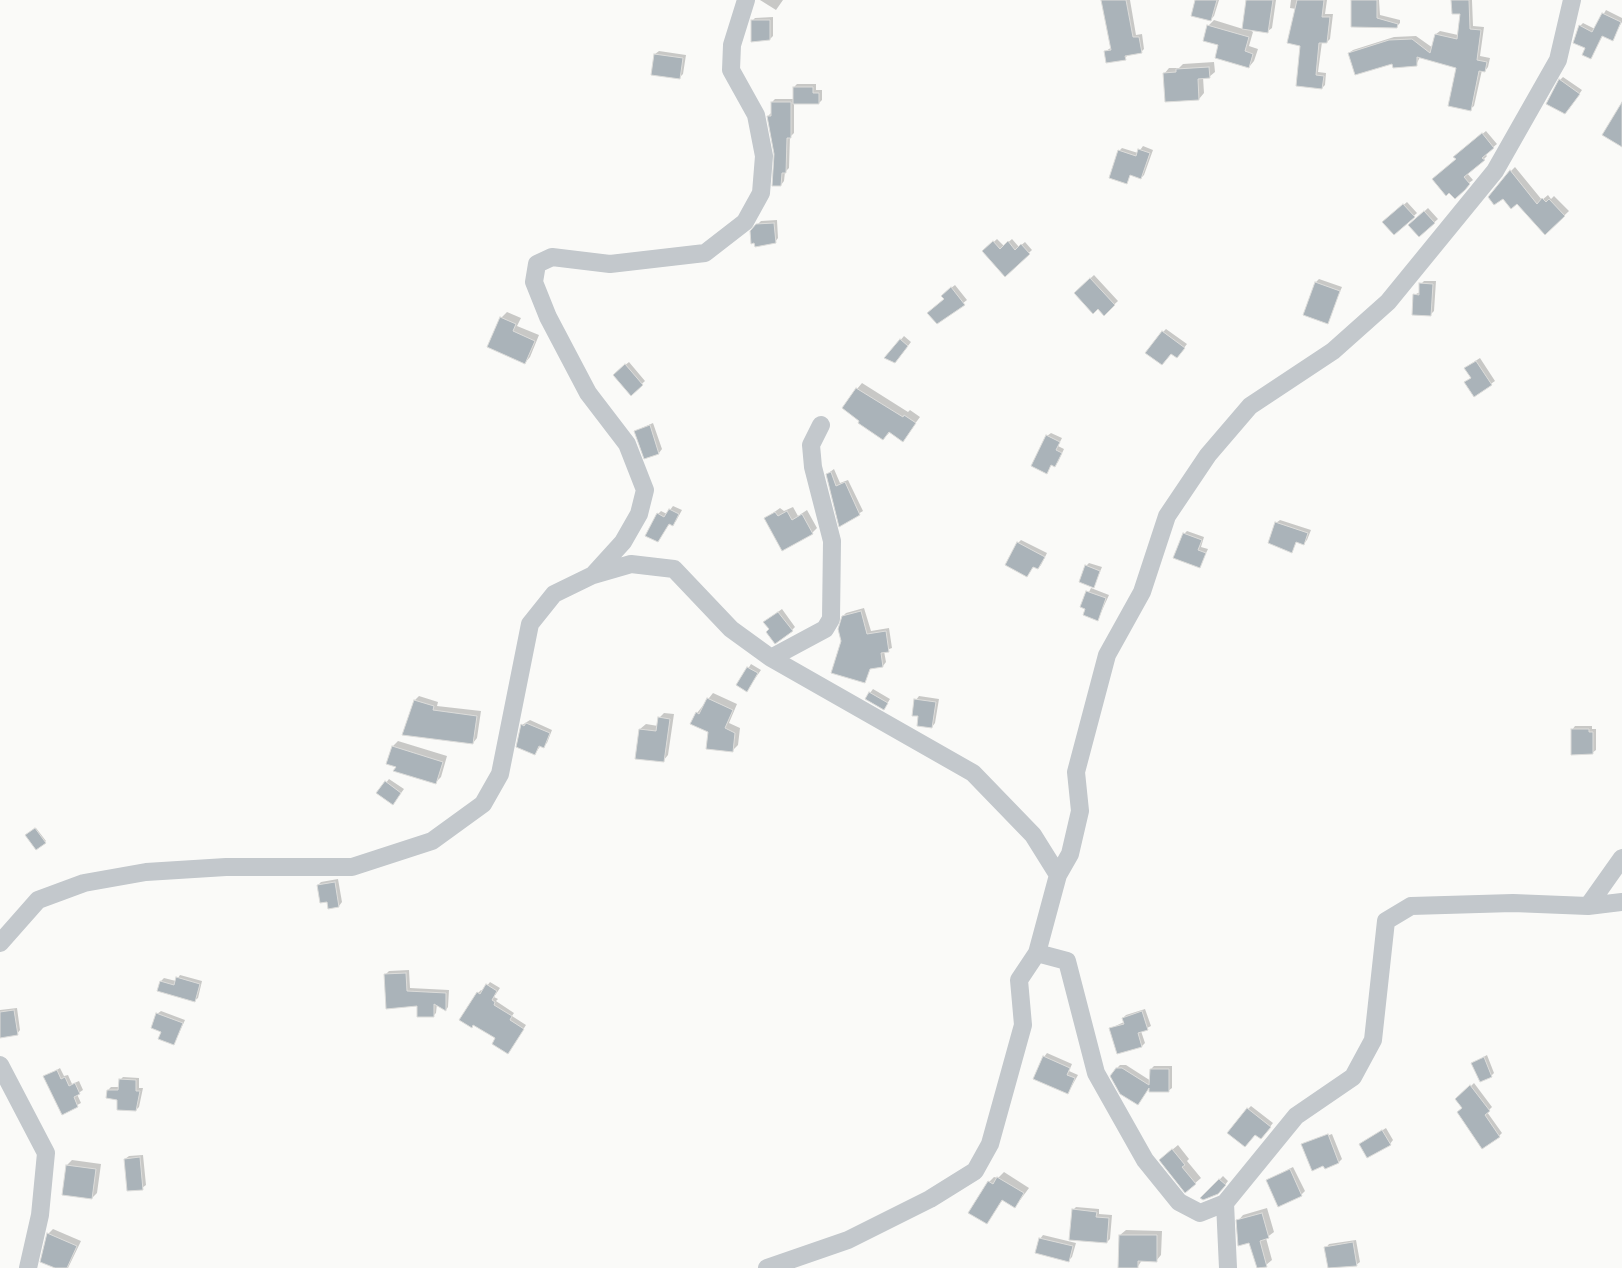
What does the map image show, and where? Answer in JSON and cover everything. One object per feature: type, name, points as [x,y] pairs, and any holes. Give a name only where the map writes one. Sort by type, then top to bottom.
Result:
[{"type":"street","points":[[593,575],[623,542],[638,514],[645,490],[628,444],[588,393],[548,317],[534,282],[537,264],[552,258],[610,264],[705,253],[745,222],[761,193],[764,156],[756,114],[731,70],[732,45],[746,0]]},
{"type":"street","points":[[767,1268],[848,1240],[930,1199],[975,1171],[990,1144],[1023,1025],[1019,980],[1037,953],[1058,875],[1070,854],[1080,811],[1076,772],[1107,655],[1142,592],[1167,516],[1208,455],[1250,406],[1333,351],[1388,302],[1495,171],[1558,60],[1572,0]]},
{"type":"street","points":[[771,658],[825,630],[831,619],[832,541],[813,467],[811,445],[821,425]]},
{"type":"street","points":[[0,943],[38,900],[84,883],[146,872],[200,869],[352,867],[432,841],[483,804],[500,774],[530,624],[554,594],[593,575],[631,564],[674,568],[731,629],[771,658],[973,773],[1033,835],[1058,875]]},
{"type":"street","points":[[1588,906],[1622,858]]},
{"type":"street","points":[[1037,953],[1067,961],[1096,1073],[1145,1160],[1179,1202],[1200,1214],[1225,1203],[1296,1116],[1353,1077],[1372,1040],[1386,921],[1411,906],[1513,903],[1588,906],[1622,902]]},
{"type":"street","points":[[0,1065],[46,1153],[40,1215],[28,1268]]},
{"type":"street","points":[[1225,1203],[1228,1268]]},
{"type":"building","points":[[1101,0],[1126,0],[1133,37],[1139,37],[1142,53],[1125,56],[1126,60],[1106,63],[1104,51],[1111,50]]},
{"type":"building","points":[[1195,0],[1217,0],[1211,21],[1191,16]]},
{"type":"building","points":[[1246,0],[1273,0],[1268,33],[1242,29]]},
{"type":"building","points":[[1297,0],[1324,0],[1322,17],[1330,17],[1327,43],[1319,43],[1316,75],[1324,76],[1322,89],[1296,86],[1300,46],[1287,43]]},
{"type":"building","points":[[1351,0],[1377,0],[1377,18],[1398,24],[1397,28],[1351,27]]},
{"type":"building","points":[[1451,0],[1469,0],[1470,29],[1481,30],[1477,60],[1487,62],[1485,72],[1479,71],[1471,111],[1448,106],[1456,68],[1417,57],[1417,66],[1393,68],[1392,64],[1355,75],[1348,53],[1389,40],[1412,39],[1430,53],[1435,34],[1457,39],[1460,14],[1452,14]]},
{"type":"building","points":[[1602,13],[1621,22],[1613,41],[1602,36],[1591,59],[1582,55],[1585,48],[1573,43],[1579,25],[1592,32]]},
{"type":"building","points":[[751,20],[770,20],[770,40],[751,42]]},
{"type":"building","points":[[1207,25],[1249,37],[1245,51],[1253,54],[1249,68],[1215,58],[1218,45],[1203,41]]},
{"type":"building","points":[[654,54],[683,58],[680,79],[651,75]]},
{"type":"building","points":[[1209,67],[1210,78],[1198,79],[1199,100],[1165,102],[1163,73],[1176,72],[1176,69]]},
{"type":"building","points":[[1559,79],[1580,94],[1565,114],[1546,104]]},
{"type":"building","points":[[793,87],[813,87],[813,93],[819,93],[819,104],[793,104]]},
{"type":"building","points":[[771,102],[791,102],[791,138],[787,138],[786,173],[782,173],[781,186],[772,186],[774,154],[767,116],[771,116]]},
{"type":"building","points":[[1622,102],[1622,147],[1602,135]]},
{"type":"building","points":[[1482,133],[1494,148],[1482,158],[1485,160],[1464,177],[1470,184],[1465,190],[1455,199],[1449,193],[1446,196],[1432,179],[1456,159],[1453,157]]},
{"type":"building","points":[[1138,149],[1150,153],[1141,179],[1130,175],[1127,184],[1109,178],[1118,150],[1136,156]]},
{"type":"building","points":[[1510,170],[1537,204],[1542,198],[1546,202],[1549,199],[1565,216],[1545,235],[1517,204],[1511,209],[1503,199],[1494,205],[1488,197]]},
{"type":"building","points":[[1403,204],[1415,217],[1394,235],[1382,222]]},
{"type":"building","points":[[1424,211],[1435,223],[1419,237],[1408,225]]},
{"type":"building","points":[[774,223],[776,243],[755,247],[754,243],[751,244],[750,231],[756,224]]},
{"type":"building","points":[[993,241],[1000,249],[1008,241],[1015,250],[1021,244],[1030,254],[1005,277],[982,251]]},
{"type":"building","points":[[1090,278],[1115,305],[1104,316],[1098,309],[1093,314],[1074,293]]},
{"type":"building","points":[[1315,282],[1340,291],[1328,324],[1303,315]]},
{"type":"building","points":[[1419,283],[1433,284],[1431,316],[1412,315],[1413,294],[1419,295]]},
{"type":"building","points":[[951,287],[965,305],[937,324],[927,313],[944,299],[941,296]]},
{"type":"building","points":[[500,317],[516,324],[513,331],[535,341],[525,364],[487,347]]},
{"type":"building","points":[[1162,331],[1185,348],[1177,358],[1171,354],[1162,365],[1145,353]]},
{"type":"building","points":[[900,339],[908,346],[895,363],[884,358]]},
{"type":"building","points":[[1476,361],[1492,385],[1474,397],[1464,382],[1471,378],[1464,368]]},
{"type":"building","points":[[625,364],[643,385],[631,396],[613,375]]},
{"type":"building","points":[[856,388],[916,423],[903,442],[889,432],[883,440],[858,423],[859,421],[842,408]]},
{"type":"building","points":[[650,425],[659,454],[644,459],[634,431]]},
{"type":"building","points":[[1046,435],[1060,442],[1056,450],[1062,453],[1055,467],[1051,465],[1047,474],[1031,466]]},
{"type":"building","points":[[831,472],[836,486],[845,482],[860,515],[839,527],[826,474]]},
{"type":"building","points":[[669,509],[679,514],[673,526],[669,524],[658,542],[645,536],[657,513],[664,517]]},
{"type":"building","points":[[787,511],[792,520],[802,514],[813,534],[782,551],[764,518],[775,512],[778,516]]},
{"type":"building","points":[[1275,522],[1308,533],[1304,545],[1296,542],[1292,553],[1268,543]]},
{"type":"building","points":[[1183,533],[1202,540],[1198,550],[1206,553],[1200,568],[1173,558]]},
{"type":"building","points":[[1017,542],[1045,557],[1038,569],[1033,567],[1027,577],[1005,565]]},
{"type":"building","points":[[1085,565],[1100,571],[1094,588],[1079,582]]},
{"type":"building","points":[[1086,591],[1106,598],[1098,621],[1083,615],[1085,609],[1080,607]]},
{"type":"building","points":[[861,611],[867,634],[886,631],[889,652],[881,653],[883,667],[870,669],[865,683],[831,673],[841,641],[838,629],[842,616]]},
{"type":"building","points":[[778,612],[793,631],[775,644],[766,632],[769,629],[763,622]]},
{"type":"building","points":[[747,667],[758,673],[747,692],[736,685]]},
{"type":"building","points":[[869,692],[888,703],[884,710],[865,699]]},
{"type":"building","points":[[707,698],[733,710],[725,728],[735,733],[733,752],[706,749],[708,732],[690,724],[696,712],[699,714]]},
{"type":"building","points":[[914,699],[936,702],[932,728],[917,726],[918,716],[912,716]]},
{"type":"building","points":[[414,700],[434,706],[433,710],[477,716],[473,744],[402,735]]},
{"type":"building","points":[[658,717],[670,719],[664,762],[635,759],[639,729],[656,731]]},
{"type":"building","points":[[526,723],[550,733],[544,748],[539,746],[535,755],[516,747],[521,724],[524,726]]},
{"type":"building","points":[[1571,729],[1589,729],[1589,732],[1593,732],[1593,754],[1571,755]]},
{"type":"building","points":[[392,746],[443,762],[436,784],[393,771],[396,767],[386,764]]},
{"type":"building","points":[[385,781],[401,793],[393,805],[376,793]]},
{"type":"building","points":[[35,828],[46,843],[36,850],[25,835]]},
{"type":"building","points":[[335,882],[339,907],[328,909],[327,902],[320,903],[317,885]]},
{"type":"building","points":[[406,973],[407,991],[446,993],[446,1011],[434,1004],[434,1017],[417,1017],[417,1006],[386,1009],[384,974]]},
{"type":"building","points":[[176,977],[200,984],[195,1002],[157,991],[160,981],[174,985]]},
{"type":"building","points":[[486,984],[497,991],[492,1000],[495,1002],[494,1005],[512,1016],[510,1020],[524,1029],[508,1054],[492,1044],[495,1038],[473,1025],[472,1028],[459,1020],[477,992],[480,994]]},
{"type":"building","points":[[14,1010],[18,1035],[0,1038],[0,1012]]},
{"type":"building","points":[[1142,1011],[1148,1030],[1138,1033],[1142,1047],[1117,1054],[1109,1028],[1124,1024],[1122,1018]]},
{"type":"building","points":[[156,1013],[183,1023],[174,1045],[158,1039],[161,1032],[151,1028]]},
{"type":"building","points":[[1043,1056],[1070,1068],[1067,1075],[1075,1078],[1068,1094],[1033,1079]]},
{"type":"building","points":[[1484,1057],[1492,1077],[1480,1082],[1471,1063]]},
{"type":"building","points":[[1116,1068],[1122,1068],[1149,1085],[1150,1069],[1169,1069],[1169,1092],[1149,1092],[1149,1088],[1138,1105],[1120,1094],[1110,1076]]},
{"type":"building","points":[[57,1070],[61,1079],[65,1077],[69,1086],[75,1083],[80,1094],[74,1097],[78,1107],[62,1115],[43,1076]]},
{"type":"building","points":[[119,1079],[136,1080],[136,1091],[140,1091],[136,1111],[117,1110],[117,1100],[106,1098],[107,1090],[118,1090]]},
{"type":"building","points":[[1470,1085],[1490,1111],[1485,1115],[1500,1137],[1482,1149],[1457,1112],[1462,1108],[1455,1099]]},
{"type":"building","points":[[1247,1108],[1271,1127],[1261,1139],[1255,1135],[1245,1147],[1227,1133]]},
{"type":"building","points":[[1382,1130],[1391,1145],[1367,1158],[1359,1144]]},
{"type":"building","points":[[1328,1134],[1339,1163],[1325,1169],[1323,1166],[1312,1171],[1301,1144]]},
{"type":"building","points":[[1172,1149],[1185,1165],[1182,1167],[1196,1184],[1185,1193],[1159,1160]]},
{"type":"building","points":[[140,1157],[143,1190],[127,1191],[124,1159]]},
{"type":"building","points":[[66,1165],[96,1169],[92,1199],[62,1195]]},
{"type":"building","points":[[1290,1169],[1302,1196],[1278,1207],[1266,1180]]},
{"type":"building","points":[[997,1177],[1024,1193],[1015,1208],[1002,1200],[987,1224],[968,1213],[988,1181],[993,1184]]},
{"type":"building","points":[[1219,1179],[1226,1185],[1218,1194],[1203,1200],[1200,1198]]},
{"type":"building","points":[[1072,1209],[1097,1212],[1096,1217],[1109,1218],[1107,1243],[1069,1240]]},
{"type":"building","points":[[1262,1213],[1269,1238],[1260,1241],[1267,1267],[1257,1268],[1249,1243],[1238,1246],[1236,1220]]},
{"type":"building","points":[[47,1233],[77,1246],[67,1268],[55,1268],[40,1262]]},
{"type":"building","points":[[1119,1235],[1157,1235],[1157,1262],[1138,1261],[1138,1268],[1118,1268]]},
{"type":"building","points":[[1039,1238],[1073,1246],[1069,1262],[1035,1253]]},
{"type":"building","points":[[1353,1242],[1357,1266],[1328,1268],[1324,1247]]}]
